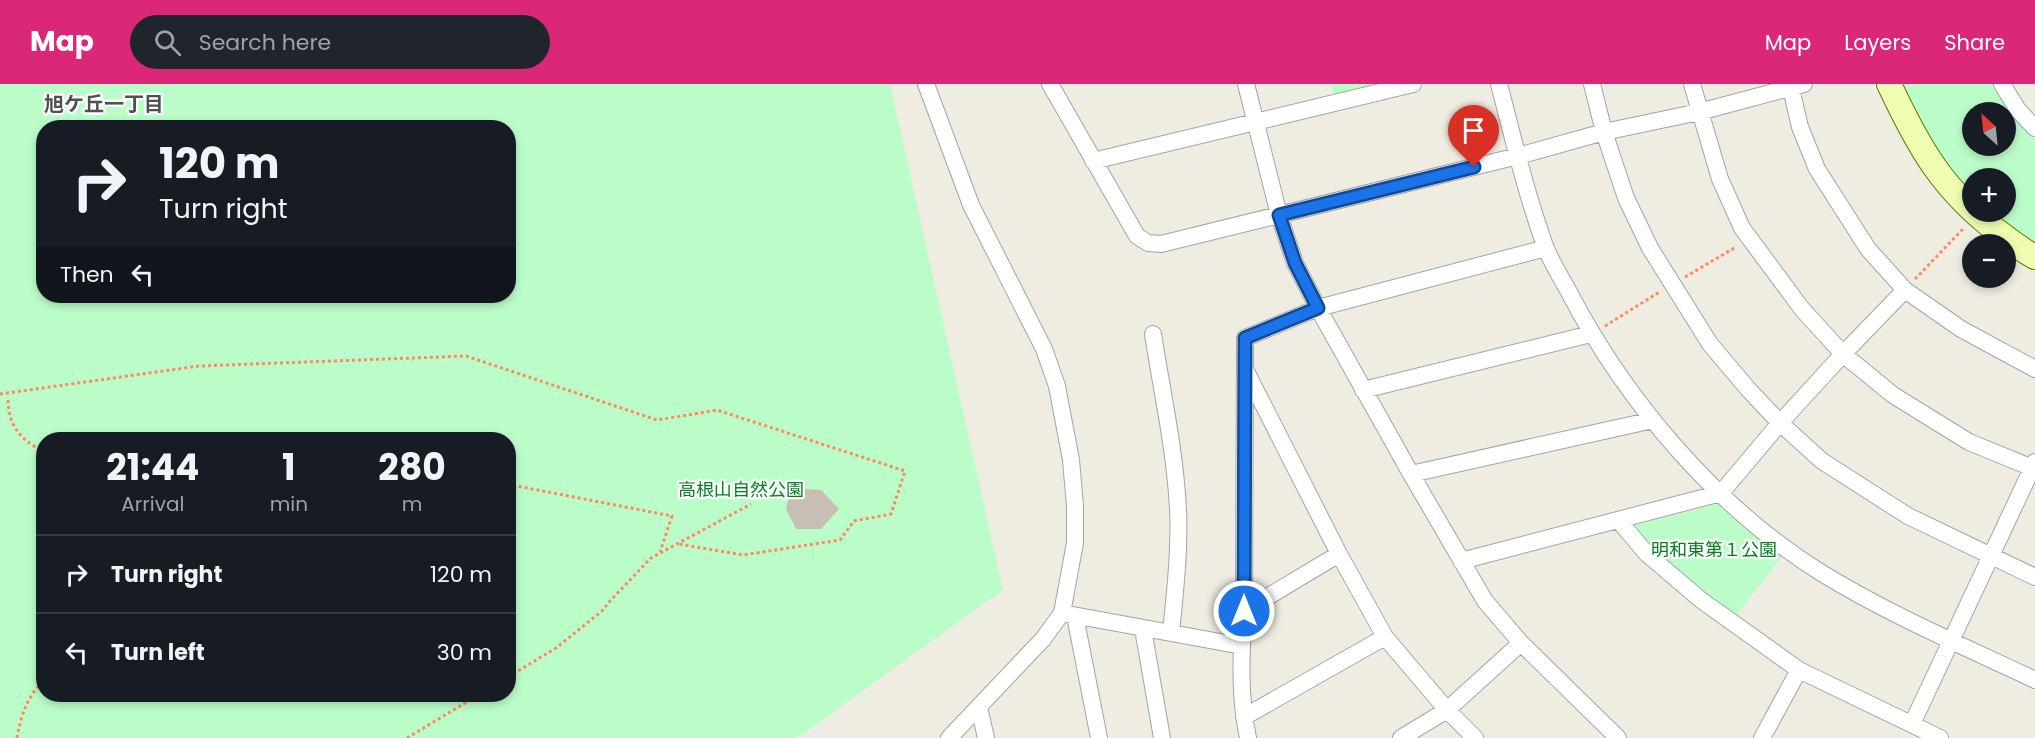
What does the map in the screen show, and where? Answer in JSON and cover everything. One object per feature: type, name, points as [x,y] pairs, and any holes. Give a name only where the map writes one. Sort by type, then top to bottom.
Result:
[{"type":"street","points":[[926,84],[971,205],[1038,335],[1057,386],[1071,460],[1075,506],[1075,543],[1068,615],[1099,738]]},
{"type":"street","points":[[1050,84],[1137,236],[1148,243],[1161,244],[1518,156],[1604,132],[1699,112],[1795,85],[1800,127],[1817,169],[1868,249],[1905,290],[1961,329],[2035,369]]},
{"type":"street","points":[[1246,84],[1279,215],[1295,263],[1363,390],[1485,601],[1521,643],[1618,738]]},
{"type":"street","points":[[1093,161],[1413,84]]},
{"type":"street","points":[[1499,84],[1546,248],[1591,334],[1625,386],[1653,420],[1721,493],[1763,530],[1819,571],[1882,606],[2035,680]]},
{"type":"street","points":[[1592,84],[1604,132],[1626,198],[1650,248],[1710,344],[1780,423],[1822,461],[1908,516],[2035,577]]},
{"type":"street","points":[[1692,84],[1720,179],[1742,228],[1802,309],[1843,354],[1893,395],[1969,442],[2034,467],[1912,724]]},
{"type":"street","points":[[1889,84],[1917,143],[1938,173],[1962,200]]},
{"type":"street","points":[[2002,84],[2018,110],[2035,128]]},
{"type":"street","points":[[1986,222],[2035,257]]},
{"type":"street","points":[[1248,738],[1244,717],[1242,646],[1245,338],[1318,308],[1546,248]]},
{"type":"street","points":[[1461,561],[1721,493],[1780,423],[1905,290]]},
{"type":"street","points":[[1153,334],[1175,472],[1178,510],[1177,570],[1171,633]]},
{"type":"street","points":[[1363,390],[1591,334]]},
{"type":"street","points":[[1245,370],[1384,637],[1447,710],[1475,738]]},
{"type":"street","points":[[1411,474],[1653,420]]},
{"type":"street","points":[[1619,521],[1647,554],[1701,600],[1799,670],[1940,738]]},
{"type":"street","points":[[1244,611],[1340,554]]},
{"type":"street","points":[[1068,615],[1242,646]]},
{"type":"street","points":[[949,738],[1068,615]]},
{"type":"street","points":[[1143,629],[1162,738]]},
{"type":"street","points":[[1244,717],[1384,637]]},
{"type":"street","points":[[1401,738],[1447,710],[1521,643]]},
{"type":"street","points":[[1762,738],[1799,670]]},
{"type":"street","points":[[979,707],[986,738]]},
{"type":"path","points":[[1905,290],[1969,222]]},
{"type":"path","points":[[0,394],[199,366],[466,356],[657,420],[717,410],[905,471],[891,514],[854,521],[840,540],[743,555],[678,544]]},
{"type":"path","points":[[8,400],[9,416],[24,442],[36,448]]},
{"type":"path","points":[[516,487],[672,516],[660,554]]},
{"type":"path","points":[[516,672],[556,648],[602,611],[651,558],[751,504]]},
{"type":"path","points":[[17,738],[21,714],[36,688]]},
{"type":"path","points":[[407,738],[467,702]]},
{"type":"green space","name":"高根山自然公園","points":[[0,84],[890,84],[1003,590],[797,738],[0,738]]},
{"type":"green space","points":[[1331,84],[1373,84],[1333,95]]},
{"type":"green space","points":[[1899,84],[1994,84],[2004,102],[1962,102],[1962,156],[2016,156],[2016,119],[2035,140],[2035,247],[2000,222],[2016,222],[2016,168],[1962,168],[1962,188],[1950,176]]},
{"type":"green space","name":"明和東第１公園","points":[[1721,503],[1783,555],[1735,617],[1671,569],[1631,526]]},
{"type":"building","points":[[791,488],[821,490],[839,509],[821,529],[796,529],[786,509]]},
{"type":"district","name":"旭ケ丘一丁目","points":[[104,104]]},
{"type":"route","points":[[1244,611],[1245,338],[1318,308],[1295,263],[1279,215],[1474,167]]}]
